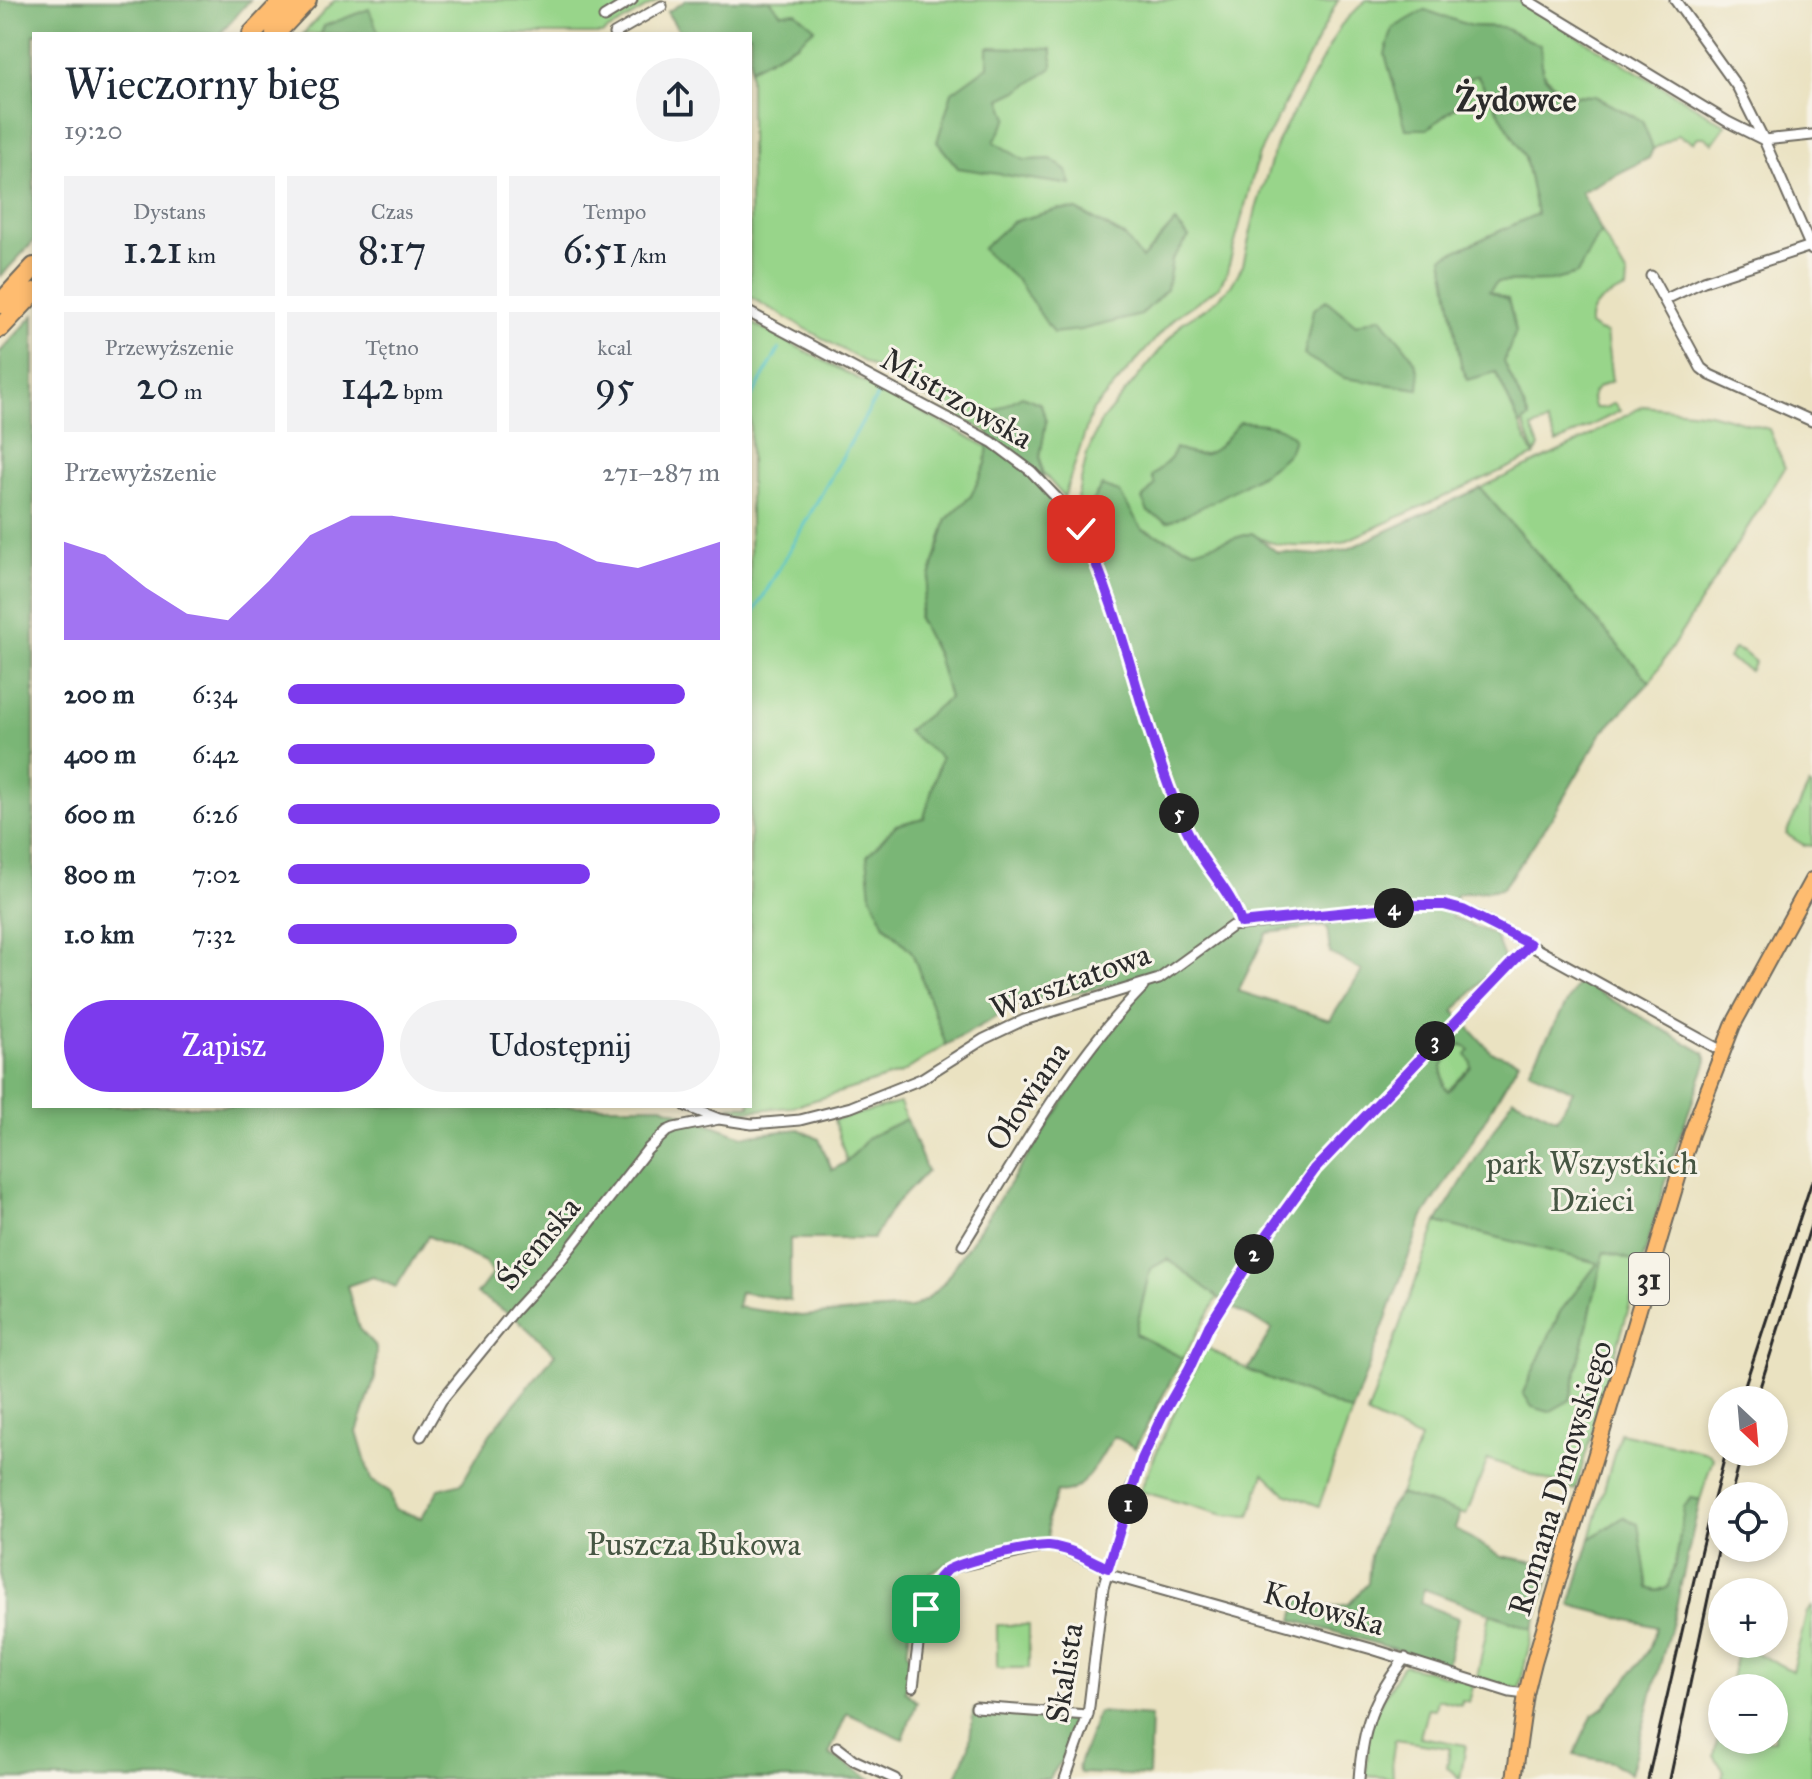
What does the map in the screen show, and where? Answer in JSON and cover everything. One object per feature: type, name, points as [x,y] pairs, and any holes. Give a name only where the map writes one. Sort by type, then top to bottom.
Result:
[{"type":"highway","points":[[254,32],[284,0]]},
{"type":"highway","points":[[277,32],[307,0]]},
{"type":"highway","points":[[0,304],[32,269]]},
{"type":"highway","points":[[0,328],[32,294]]},
{"type":"main road","name":"Romana Dmowskiego","points":[[1526,1694],[1686,1147],[1739,1013],[1812,880]]},
{"type":"main road","name":"31","points":[[1514,1779],[1526,1694]]},
{"type":"street","points":[[604,17],[632,0]]},
{"type":"street","points":[[1527,0],[1728,122],[1764,140],[1812,135]]},
{"type":"street","points":[[1664,300],[1704,281],[1811,248],[1764,140],[1728,72],[1679,2]]},
{"type":"street","points":[[617,32],[662,6]]},
{"type":"street","points":[[1651,276],[1701,368],[1710,375],[1812,421]]},
{"type":"street","name":"Mistrzowska","points":[[752,314],[992,442],[1031,471],[1075,517],[1105,584],[1153,740],[1180,814],[1198,851],[1233,902],[1241,923]]},
{"type":"street","name":"Warsztatowa","points":[[719,1119],[752,1124],[800,1120],[878,1098],[921,1079],[984,1039],[1024,1020],[1146,985],[1170,973],[1220,934],[1241,923],[1416,905],[1444,905],[1475,915],[1722,1051]]},
{"type":"street","name":"Skalista","points":[[1065,1779],[1088,1715],[1107,1571],[1142,1459],[1209,1326],[1262,1242],[1315,1169],[1530,944]]},
{"type":"street","name":"Ołowiana","points":[[963,1245],[1074,1072],[1111,1020],[1146,985]]},
{"type":"street","points":[[691,1108],[719,1119]]},
{"type":"street","name":"Śremska","points":[[421,1436],[441,1401],[515,1310],[561,1260],[647,1150],[667,1131],[686,1124],[719,1119]]},
{"type":"street","name":"Kołowska","points":[[913,1687],[929,1597],[945,1572],[958,1565],[1047,1546],[1062,1549],[1107,1571],[1510,1692],[1526,1694]]},
{"type":"street","points":[[1359,1779],[1362,1745],[1374,1704],[1405,1658]]},
{"type":"street","points":[[976,1707],[1088,1715]]},
{"type":"street","points":[[837,1747],[854,1760],[895,1779]]},
{"type":"green space","points":[[0,0],[250,0],[222,32],[32,32],[32,243],[0,277]]},
{"type":"green space","points":[[335,0],[659,0],[605,32],[305,32]]},
{"type":"green space","points":[[687,0],[769,0],[781,13],[796,12],[815,28],[798,43],[752,68],[752,32],[680,32],[667,12]]},
{"type":"green space","points":[[769,0],[1338,0],[1259,154],[1227,272],[1219,287],[1175,317],[1092,411],[1064,497],[1042,472],[1040,457],[1046,422],[1041,404],[1022,396],[994,412],[989,433],[752,298],[752,68],[798,43],[781,13]]},
{"type":"green space","points":[[1366,0],[1517,0],[1726,125],[1713,143],[1704,137],[1698,137],[1693,142],[1678,135],[1653,149],[1642,121],[1595,96],[1563,95],[1502,27],[1471,26],[1425,10],[1406,129],[1427,129],[1469,97],[1460,83],[1477,75],[1525,157],[1537,214],[1443,257],[1534,456],[1343,542],[1320,545],[1272,543],[1252,533],[1194,550],[1142,529],[1118,492],[1102,486],[1086,510],[1077,498],[1087,454],[1100,423],[1183,322],[1212,304],[1231,286],[1243,265],[1256,209],[1278,140],[1341,25]]},
{"type":"green space","points":[[369,9],[378,32],[322,32],[324,26]]},
{"type":"green space","points":[[1425,10],[1471,26],[1502,27],[1540,45],[1543,75],[1563,95],[1594,96],[1642,121],[1653,149],[1649,158],[1581,192],[1602,233],[1577,274],[1551,281],[1497,282],[1489,291],[1508,299],[1516,331],[1504,362],[1529,418],[1520,425],[1496,372],[1468,380],[1461,365],[1443,257],[1537,214],[1525,157],[1477,75],[1460,83],[1470,96],[1427,129],[1406,129],[1385,54],[1393,28]]},
{"type":"green space","points":[[988,47],[1052,49],[1052,68],[1001,99],[1008,118],[994,142],[1024,160],[1051,159],[1067,171],[1071,185],[958,168],[937,142],[952,92],[988,66]]},
{"type":"green space","points":[[1059,209],[1077,210],[1124,236],[1142,259],[1175,222],[1189,237],[1172,260],[1167,289],[1141,315],[1080,330],[1053,333],[1018,281],[982,249],[1012,222]]},
{"type":"green space","points":[[1602,233],[1627,276],[1626,289],[1600,302],[1590,317],[1590,325],[1606,333],[1612,381],[1599,388],[1592,398],[1595,408],[1605,408],[1614,403],[1620,411],[1557,443],[1547,422],[1532,428],[1539,447],[1535,454],[1523,423],[1529,418],[1503,362],[1516,331],[1488,291],[1497,282],[1551,281],[1577,274]]},
{"type":"green space","points":[[1326,300],[1356,325],[1381,317],[1413,359],[1419,389],[1344,378],[1304,355],[1313,310]]},
{"type":"green space","name":"Puszcza Bukowa","points":[[32,317],[32,1108],[667,1108],[742,1136],[799,1129],[819,1139],[832,1170],[847,1162],[869,1137],[906,1119],[927,1171],[892,1208],[873,1239],[790,1239],[790,1300],[740,1292],[737,1307],[801,1316],[911,1308],[927,1299],[943,1284],[1134,1000],[1134,980],[1025,1001],[946,1045],[912,952],[885,925],[871,895],[867,856],[896,825],[924,818],[941,758],[907,731],[949,698],[937,655],[918,618],[947,519],[971,496],[986,464],[994,412],[1022,396],[1041,404],[1046,422],[1040,457],[1044,490],[1068,521],[1086,510],[1102,486],[1119,492],[1142,529],[1194,550],[1252,533],[1277,552],[1318,555],[1348,549],[1480,488],[1650,682],[1601,734],[1550,821],[1502,889],[1457,894],[1452,917],[1495,935],[1504,958],[1454,1011],[1491,1052],[1519,1061],[1423,1217],[1352,1412],[1248,1370],[1272,1329],[1229,1306],[1168,1259],[1150,1269],[1135,1334],[1183,1358],[1135,1448],[1114,1436],[1083,1482],[1067,1492],[1057,1492],[1047,1520],[1049,1542],[957,1560],[939,1567],[918,1586],[907,1653],[913,1659],[905,1691],[917,1702],[903,1739],[847,1713],[829,1754],[871,1779],[0,1779],[0,352]],"holes":[[[1327,926],[1330,953],[1362,971],[1330,1020],[1238,991],[1267,933]],[[1461,1044],[1470,1050],[1466,1055],[1471,1067],[1448,1091],[1444,1086],[1442,1066]],[[428,1236],[485,1262],[492,1274],[477,1294],[516,1318],[555,1354],[490,1434],[462,1483],[439,1489],[421,1518],[394,1509],[390,1492],[371,1480],[357,1432],[375,1378],[376,1347],[359,1329],[347,1286],[373,1277],[396,1287]]]},
{"type":"green space","points":[[752,323],[988,447],[986,463],[971,496],[947,519],[918,618],[946,679],[949,700],[947,730],[924,818],[896,825],[885,925],[912,952],[946,1045],[902,1073],[792,1107],[741,1111],[734,1108],[752,1108]]},
{"type":"green space","points":[[1643,406],[1709,413],[1769,429],[1785,468],[1650,682],[1480,488],[1573,445]]},
{"type":"green space","points":[[1240,422],[1283,429],[1294,438],[1290,450],[1253,479],[1178,518],[1167,522],[1148,512],[1142,499],[1155,485],[1152,476],[1171,458],[1175,448],[1187,453],[1206,454],[1219,446]]},
{"type":"green space","points":[[1734,649],[1755,662],[1750,671],[1728,658]]},
{"type":"green space","points":[[1809,785],[1812,787],[1812,846],[1804,845],[1786,834]]},
{"type":"green space","name":"park Wszystkich Dzieci","points":[[1579,981],[1704,1053],[1707,1061],[1677,1144],[1642,1263],[1604,1252],[1570,1400],[1549,1412],[1532,1407],[1523,1393],[1560,1312],[1598,1263],[1437,1222],[1513,1098],[1557,1119],[1573,1091],[1529,1070]]},
{"type":"green space","points":[[1461,1044],[1470,1050],[1471,1067],[1448,1091],[1444,1086],[1442,1066]]},
{"type":"green space","points":[[900,1103],[906,1119],[869,1137],[847,1162],[834,1120]]},
{"type":"green space","points":[[1437,1222],[1598,1263],[1560,1312],[1523,1393],[1570,1400],[1604,1251],[1642,1263],[1575,1490],[1488,1459],[1466,1515],[1400,1494],[1420,1439],[1367,1415]]},
{"type":"green space","points":[[1168,1259],[1218,1297],[1183,1358],[1135,1334],[1150,1269]]},
{"type":"green space","points":[[1206,1347],[1248,1370],[1352,1412],[1319,1506],[1285,1493],[1264,1473],[1250,1516],[1224,1515],[1140,1491]]},
{"type":"green space","points":[[1620,1433],[1708,1453],[1708,1466],[1711,1466],[1700,1500],[1691,1498],[1669,1586],[1657,1591],[1648,1589],[1624,1517],[1590,1539]]},
{"type":"green space","points":[[1400,1494],[1460,1513],[1455,1529],[1501,1556],[1553,1565],[1533,1629],[1424,1589],[1420,1603],[1458,1618],[1447,1664],[1293,1620],[1299,1598],[1327,1608],[1349,1604],[1368,1583],[1370,1556],[1386,1513]]},
{"type":"green space","points":[[1691,1498],[1700,1500],[1675,1611],[1630,1774],[1612,1762],[1574,1755],[1593,1714],[1603,1708],[1648,1651],[1657,1627],[1570,1605],[1590,1539],[1624,1517],[1638,1524],[1648,1588],[1657,1591],[1669,1586],[1684,1507]]},
{"type":"green space","points":[[1812,1607],[1812,1779],[1722,1779],[1724,1771],[1714,1754],[1788,1754],[1788,1674],[1732,1674],[1736,1658],[1766,1658],[1792,1671],[1807,1612]]},
{"type":"green space","points":[[1490,1614],[1533,1629],[1519,1689],[1477,1677]]},
{"type":"green space","points":[[997,1625],[1029,1625],[1029,1668],[997,1668]]},
{"type":"green space","points":[[1405,1665],[1474,1683],[1469,1702],[1462,1700],[1461,1705],[1437,1699],[1435,1709],[1428,1708],[1420,1737],[1466,1745],[1460,1779],[1447,1767],[1450,1748],[1395,1740],[1393,1778],[1366,1776],[1369,1730],[1374,1714]]},
{"type":"green space","points":[[974,1709],[1078,1718],[1067,1752],[1049,1779],[956,1779],[969,1746]]},
{"type":"green space","points":[[1098,1712],[1151,1716],[1149,1776],[1080,1773],[1078,1767]]},
{"type":"waterway","points":[[752,396],[779,349]]},
{"type":"waterway","points":[[752,616],[878,394]]},
{"type":"railway","points":[[1745,1386],[1812,1181]]},
{"type":"railway","points":[[1760,1386],[1812,1222]]},
{"type":"railway","points":[[1648,1779],[1722,1466]]},
{"type":"railway","points":[[1734,1482],[1738,1466]]},
{"type":"railway","points":[[1670,1779],[1716,1562]]},
{"type":"district","name":"Żydowce","points":[[1516,99]]},
{"type":"route","points":[[926,1609],[932,1589],[945,1572],[958,1565],[1036,1547],[1062,1549],[1108,1568],[1132,1486],[1162,1416],[1209,1326],[1262,1242],[1315,1169],[1530,944],[1475,915],[1444,905],[1416,905],[1241,923],[1233,902],[1198,851],[1166,780],[1105,584],[1081,529]]}]
